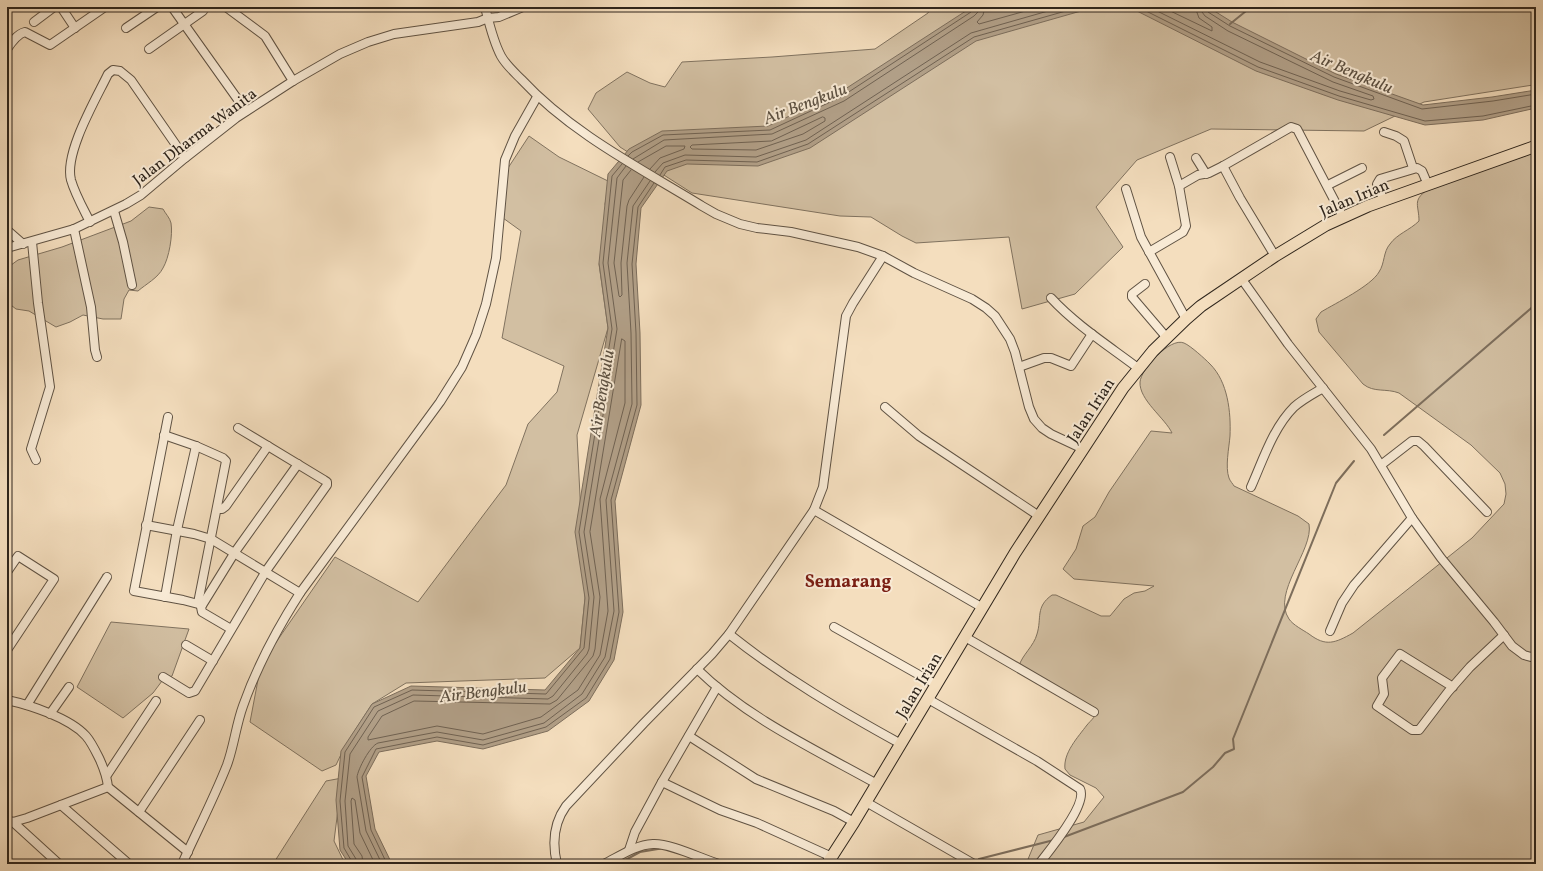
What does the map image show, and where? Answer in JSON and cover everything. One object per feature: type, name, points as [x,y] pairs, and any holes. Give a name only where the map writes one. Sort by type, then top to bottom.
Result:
[{"type":"main road","name":"Jalan Irian","points":[[830,860],[1039,516],[1123,388],[1138,368],[1166,338],[1201,306],[1241,278],[1306,236],[1343,216],[1536,146]]},
{"type":"street","points":[[34,22],[54,7]]},
{"type":"street","points":[[61,7],[75,28]]},
{"type":"street","points":[[7,49],[21,33],[28,33],[50,45],[105,7]]},
{"type":"street","points":[[126,28],[157,7]]},
{"type":"street","points":[[172,7],[246,111]]},
{"type":"street","points":[[226,7],[265,36],[293,81]]},
{"type":"street","points":[[485,7],[501,56],[538,97],[592,138],[702,206],[722,217],[740,224],[833,240],[858,247],[882,256],[914,273],[972,299],[986,308],[1002,325],[1010,339],[1029,407],[1034,419],[1051,434],[1083,449]]},
{"type":"street","name":"Jalan Dharma Wanita","points":[[7,248],[74,229],[114,211],[141,195],[185,158],[246,111],[293,81],[340,54],[374,40],[394,34],[478,22],[488,18],[499,17],[523,7]]},
{"type":"street","points":[[149,49],[203,11]]},
{"type":"street","points":[[90,222],[71,179],[70,165],[74,147],[108,74],[113,70],[120,71],[131,80],[185,158]]},
{"type":"street","points":[[182,864],[227,766],[233,748],[242,708],[252,680],[264,655],[300,593],[419,431],[455,380],[462,366],[482,316],[493,277],[505,160],[515,136],[538,97]]},
{"type":"street","points":[[1179,186],[1198,175],[1206,174],[1223,166],[1259,144],[1294,127],[1297,129],[1328,185],[1343,216]]},
{"type":"street","points":[[1384,132],[1396,136],[1404,141],[1413,168]]},
{"type":"street","points":[[1148,252],[1183,232],[1185,229],[1186,223],[1179,186],[1170,157]]},
{"type":"street","points":[[1196,158],[1206,174]]},
{"type":"street","points":[[1223,166],[1240,198],[1275,256]]},
{"type":"street","points":[[1328,185],[1362,168]]},
{"type":"street","points":[[1384,201],[1377,184],[1378,180],[1413,168],[1419,168],[1422,171],[1428,185]]},
{"type":"street","points":[[1126,189],[1141,237],[1186,319]]},
{"type":"street","points":[[114,211],[123,242],[132,285]]},
{"type":"street","points":[[74,229],[91,307],[97,357]]},
{"type":"street","points":[[7,230],[23,244]]},
{"type":"street","points":[[32,242],[38,304],[50,387],[31,449],[36,460]]},
{"type":"street","points":[[557,864],[554,832],[561,813],[729,634],[814,510],[823,486],[846,316],[882,256]]},
{"type":"street","points":[[1241,278],[1288,344],[1381,465],[1412,518],[1459,581],[1478,602],[1512,646],[1521,653],[1531,657],[1536,655]]},
{"type":"street","points":[[1145,284],[1132,294],[1132,297],[1166,338]]},
{"type":"street","points":[[1051,298],[1061,309],[1092,334],[1138,368]]},
{"type":"street","points":[[1019,367],[1044,358],[1051,358],[1071,366],[1092,334]]},
{"type":"street","points":[[1251,487],[1273,439],[1290,412],[1305,399],[1323,388]]},
{"type":"street","points":[[885,407],[919,436],[1039,516]]},
{"type":"street","points":[[168,417],[134,591],[200,604]]},
{"type":"street","points":[[163,677],[186,692],[192,693],[196,689],[266,571],[327,485],[327,482],[324,480],[238,428]]},
{"type":"street","points":[[164,435],[196,446],[223,458],[226,461],[210,539],[200,604],[202,612],[231,629]]},
{"type":"street","points":[[1381,465],[1412,441],[1418,441],[1487,512]]},
{"type":"street","points":[[165,597],[177,530],[196,446]]},
{"type":"street","points":[[217,509],[222,509],[226,506],[268,446]]},
{"type":"street","points":[[200,604],[298,464]]},
{"type":"street","points":[[814,510],[983,608]]},
{"type":"street","points":[[1330,631],[1342,603],[1351,590],[1412,518]]},
{"type":"street","points":[[146,525],[177,530],[210,539],[235,552],[300,593]]},
{"type":"street","points":[[7,572],[18,556],[54,579],[7,650]]},
{"type":"street","points":[[27,704],[107,577]]},
{"type":"street","points":[[834,628],[936,685]]},
{"type":"street","points":[[729,634],[792,681],[901,744]]},
{"type":"street","points":[[1453,687],[1400,654],[1382,678],[1384,694],[1376,706],[1408,727],[1416,730],[1423,725],[1436,707],[1453,687],[1470,667],[1504,635]]},
{"type":"street","points":[[965,637],[1094,712]]},
{"type":"street","points":[[186,645],[213,661]]},
{"type":"street","points":[[697,669],[717,687],[767,723],[877,784]]},
{"type":"street","points":[[50,714],[70,687]]},
{"type":"street","points":[[629,850],[635,832],[717,687]]},
{"type":"street","points":[[928,699],[1037,761],[1080,789],[1082,796],[1080,804],[1059,838],[1039,864]]},
{"type":"street","points":[[7,700],[27,704],[50,714],[70,724],[86,736],[96,752],[107,775],[108,787],[188,852]]},
{"type":"street","points":[[107,775],[156,701]]},
{"type":"street","points":[[139,812],[200,720]]},
{"type":"street","points":[[689,736],[756,779],[834,811],[854,822]]},
{"type":"street","points":[[662,782],[720,810],[757,823],[830,860]]},
{"type":"street","points":[[10,821],[27,818],[108,787]]},
{"type":"street","points":[[866,802],[974,864]]},
{"type":"street","points":[[61,805],[129,864]]},
{"type":"street","points":[[10,821],[59,864]]},
{"type":"street","points":[[604,864],[629,850],[648,845],[660,844],[719,864]]},
{"type":"shaded area","points":[[931,7],[1528,7],[1536,9],[1536,83],[1533,85],[1424,102],[1364,131],[1211,129],[1137,160],[1096,207],[1123,247],[1075,294],[1022,309],[1009,237],[916,243],[871,217],[840,216],[692,193],[620,147],[588,109],[596,93],[627,72],[650,83],[665,87],[682,62],[875,49],[928,13]]},
{"type":"shaded area","points":[[529,136],[559,157],[610,182],[605,204],[614,231],[599,264],[608,328],[577,435],[585,598],[580,648],[545,678],[406,683],[372,704],[345,746],[336,765],[322,771],[250,722],[261,664],[335,557],[418,602],[506,485],[528,424],[557,392],[564,366],[502,338],[521,231],[503,218],[508,168]]},
{"type":"shaded area","points":[[1536,152],[1536,864],[1026,864],[1038,835],[1084,822],[1104,797],[1096,788],[1070,775],[1065,769],[1066,757],[1069,751],[1095,716],[1097,709],[1019,666],[1035,638],[1041,608],[1047,599],[1052,595],[1056,595],[1101,616],[1110,616],[1124,599],[1134,593],[1145,591],[1154,586],[1074,579],[1063,569],[1076,549],[1083,526],[1095,517],[1109,492],[1151,431],[1172,433],[1169,427],[1148,402],[1141,389],[1140,382],[1145,370],[1164,349],[1178,342],[1184,343],[1198,353],[1216,371],[1225,388],[1229,407],[1230,436],[1227,468],[1230,480],[1234,486],[1298,516],[1309,524],[1309,534],[1285,597],[1285,609],[1289,619],[1321,641],[1336,641],[1353,633],[1472,538],[1504,504],[1506,494],[1505,484],[1500,473],[1471,445],[1399,393],[1367,387],[1363,384],[1319,332],[1316,319],[1321,312],[1369,283],[1375,277],[1381,269],[1386,250],[1390,244],[1396,237],[1419,221],[1418,200],[1419,197],[1427,190]]},
{"type":"shaded area","points":[[149,207],[163,209],[169,217],[171,240],[169,253],[161,272],[155,278],[138,291],[129,290],[124,299],[121,319],[103,319],[83,315],[56,327],[29,311],[16,309],[7,302],[7,268],[18,260],[62,247],[131,221]]},
{"type":"shaded area","points":[[111,622],[189,629],[172,676],[162,681],[153,693],[123,718],[77,687]]},
{"type":"shaded area","points":[[342,778],[334,841],[345,864],[273,864],[326,781]]},
{"type":"water","name":"Air Bengkulu","points":[[972,7],[1114,7],[1081,11],[976,41],[810,148],[758,166],[687,164],[667,171],[641,208],[636,264],[640,333],[641,405],[615,501],[623,612],[614,660],[589,701],[548,731],[483,749],[437,741],[379,752],[366,776],[375,829],[392,864],[349,864],[340,850],[336,800],[341,751],[372,704],[411,686],[545,690],[580,648],[585,598],[575,532],[608,328],[599,263],[608,174],[629,149],[662,131],[768,126],[839,93]]},
{"type":"water","points":[[1129,7],[1208,7],[1232,22],[1336,74],[1423,105],[1536,90],[1536,108],[1483,120],[1425,125],[1338,100],[1256,71]]},
{"type":"waterway","points":[[1230,24],[1251,7]]},
{"type":"waterway","points":[[1384,435],[1536,304]]},
{"type":"waterway","points":[[1064,837],[1183,792],[1213,767],[1225,753],[1234,749],[1233,739],[1336,483],[1354,461]]},
{"type":"waterway","points":[[979,859],[1054,840]]},
{"type":"waterway","points":[[618,864],[640,852],[664,848]]},
{"type":"district","name":"Semarang","points":[[848,581]]}]
